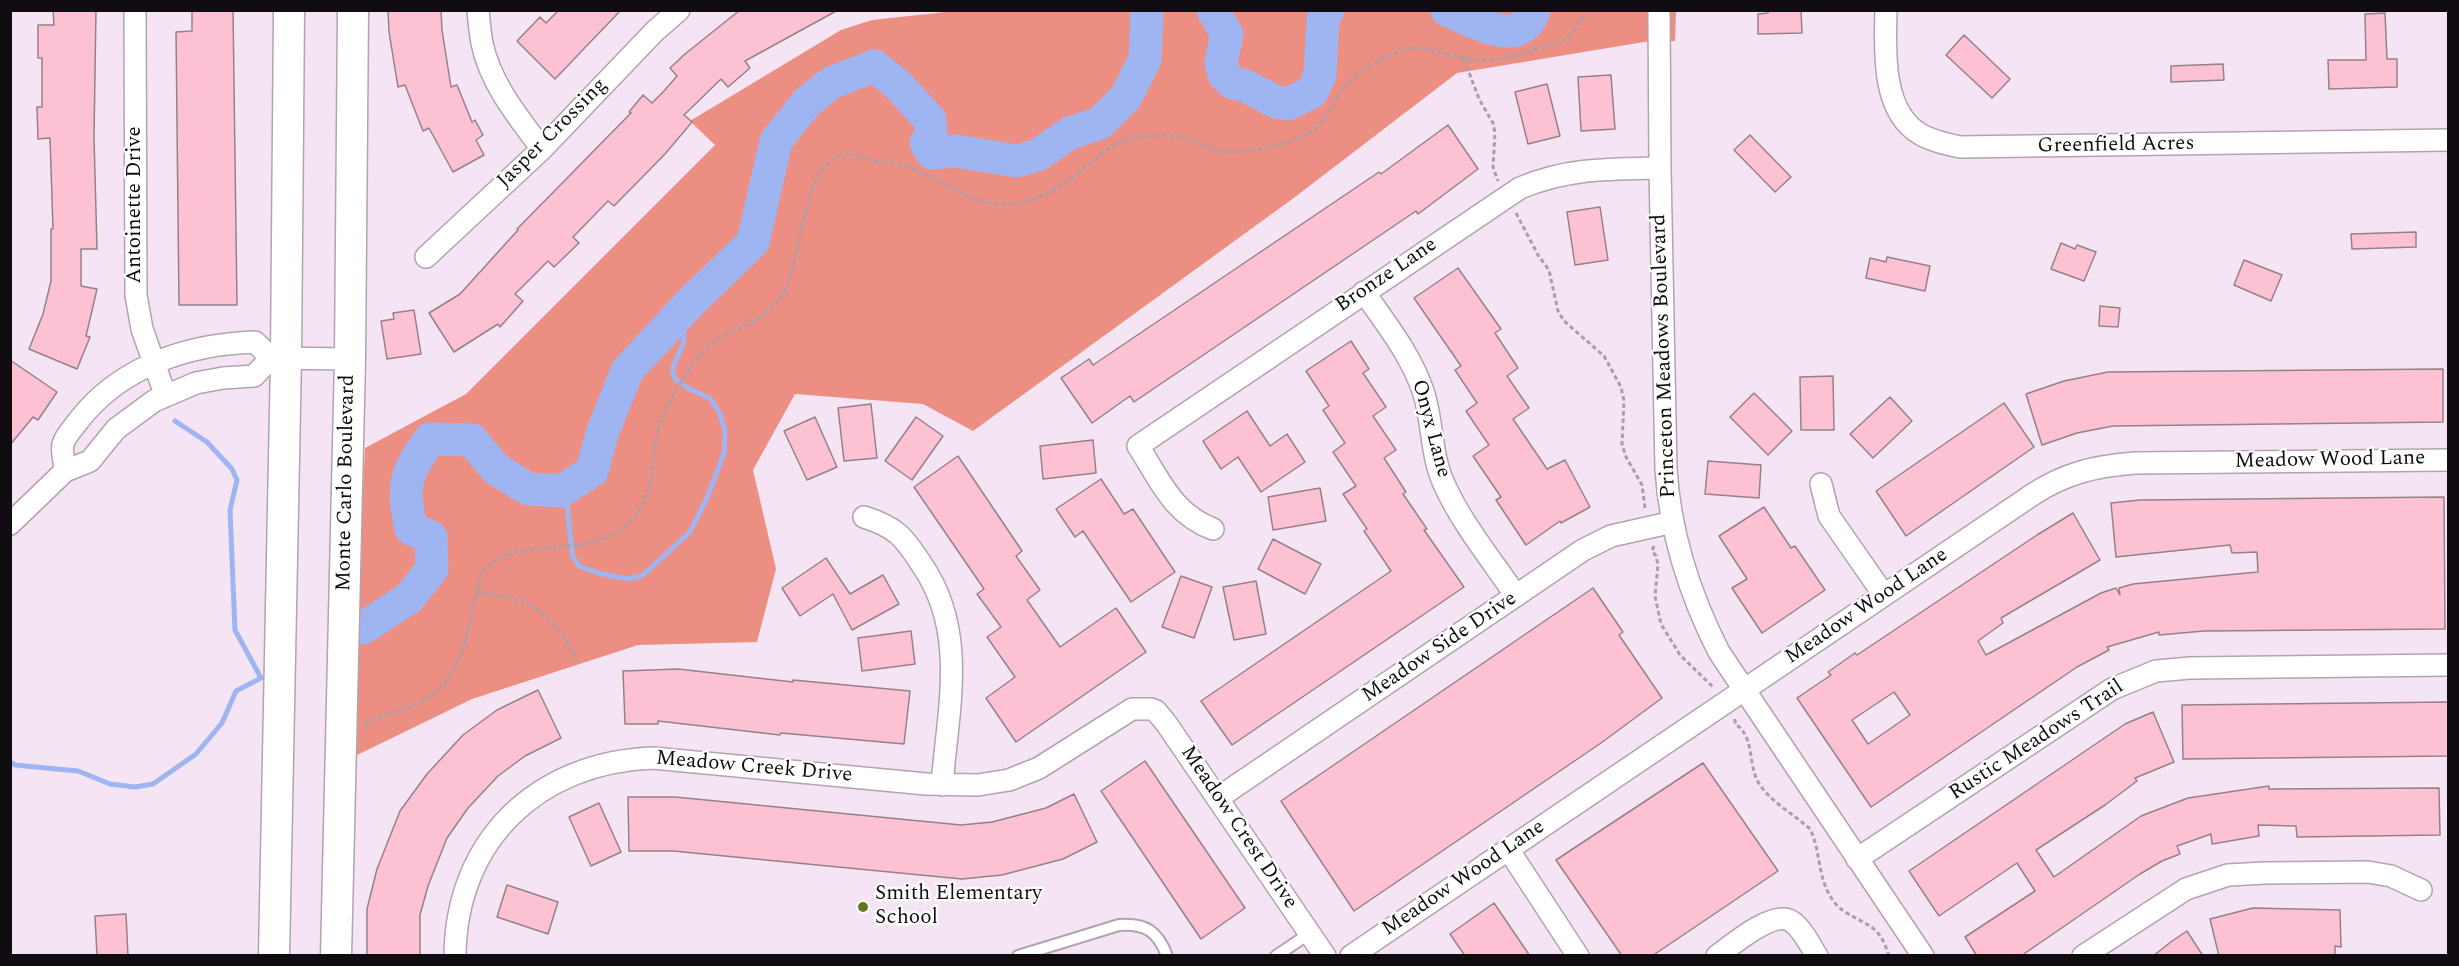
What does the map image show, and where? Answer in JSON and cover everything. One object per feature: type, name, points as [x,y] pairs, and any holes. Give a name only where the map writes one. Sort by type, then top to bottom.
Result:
[{"type":"main road","points":[[274,956],[279,358],[289,10]]},
{"type":"main road","name":"Monte Carlo Boulevard","points":[[336,956],[350,359],[353,10]]},
{"type":"street","name":"Antoinette Drive","points":[[135,10],[136,295],[142,329],[165,394]]},
{"type":"street","points":[[478,10],[482,45],[495,79],[516,115],[542,148]]},
{"type":"street","name":"Jasper Crossing","points":[[426,257],[542,148],[638,48],[679,10]]},
{"type":"street","name":"Princeton Meadows Boulevard","points":[[1659,10],[1666,469],[1672,522],[1701,614],[1719,652],[1923,956]]},
{"type":"street","name":"Greenfield Acres","points":[[1886,10],[1888,71],[1898,110],[1918,133],[1947,144],[1960,147],[2105,146],[2448,140]]},
{"type":"street","name":"Bronze Lane","points":[[1213,529],[1198,523],[1178,508],[1138,446],[1506,196],[1532,183],[1582,170],[1660,168]]},
{"type":"street","name":"Onyx Lane","points":[[1364,292],[1402,348],[1418,378],[1428,411],[1439,471],[1454,504],[1516,596]]},
{"type":"street","points":[[65,471],[63,443],[84,413],[106,392],[153,364],[197,348],[255,342],[279,358],[350,359]]},
{"type":"street","points":[[10,525],[65,471],[90,461],[116,429],[165,394],[211,380],[254,376],[279,358]]},
{"type":"street","name":"Meadow Wood Lane","points":[[1351,956],[2047,485],[2079,471],[2098,466],[2135,463],[2448,459]]},
{"type":"street","points":[[1821,484],[1829,516],[1884,595]]},
{"type":"street","points":[[864,517],[884,524],[905,539],[935,586],[946,617],[950,633],[952,662],[942,785]]},
{"type":"street","name":"Meadow Side Drive","points":[[1218,798],[1596,542],[1632,530],[1672,522]]},
{"type":"street","name":"Rustic Meadows Trail","points":[[1857,859],[2096,700],[2141,676],[2190,668],[2448,665]]},
{"type":"street","name":"Meadow Creek Drive","points":[[455,956],[458,923],[466,886],[495,835],[530,798],[552,783],[580,770],[626,759],[653,758],[942,785],[994,783],[1023,775],[1053,761],[1126,711],[1146,707]]},
{"type":"street","name":"Meadow Crest Drive","points":[[1146,707],[1156,711],[1167,723],[1325,956]]},
{"type":"street","points":[[1508,849],[1578,956]]},
{"type":"street","points":[[2083,956],[2179,892],[2199,883],[2228,876],[2265,873],[2368,872],[2391,876],[2421,890]]},
{"type":"street","points":[[1717,956],[1762,925],[1777,919],[1785,919],[1796,926],[1817,956]]},
{"type":"lane","points":[[1018,956],[1119,925],[1131,924],[1153,932],[1161,941],[1167,956]]},
{"type":"lane","points":[[1276,956],[1310,933]]},
{"type":"path","points":[[362,728],[384,715],[421,702],[443,685],[452,674],[464,649],[482,572],[499,559],[508,554],[596,543],[628,525],[644,503],[651,482],[660,426],[678,389],[706,348],[749,325],[775,305],[782,295],[801,236],[812,187],[834,158],[855,155],[910,167],[974,198],[991,203],[1003,205],[1034,200],[1059,189],[1105,151],[1125,140],[1181,136],[1211,148],[1243,152],[1300,138],[1323,122],[1343,90],[1357,74],[1402,51],[1416,47],[1464,59],[1501,60],[1565,40],[1588,10]]},
{"type":"path","points":[[477,591],[514,598],[545,616],[566,637],[577,662]]},
{"type":"shaded area","points":[[964,10],[1676,11],[1675,41],[1644,42],[1457,73],[1295,197],[973,431],[923,404],[795,394],[753,470],[776,569],[757,642],[638,645],[472,699],[351,758],[365,448],[466,394],[715,145],[690,121],[841,30],[872,20]]},
{"type":"building","points":[[53,10],[96,10],[94,137],[97,249],[81,249],[81,286],[97,289],[86,336],[90,337],[77,369],[29,349],[43,314],[51,281],[51,229],[53,229],[50,138],[38,139],[37,107],[42,107],[42,58],[38,58],[38,25],[54,25]]},
{"type":"building","points":[[192,10],[233,10],[237,305],[179,305],[176,32],[192,31]]},
{"type":"building","points":[[388,10],[441,10],[451,87],[457,85],[472,122],[475,120],[483,135],[476,140],[484,155],[453,172],[429,128],[423,131],[405,85],[398,87],[389,32]]},
{"type":"building","points":[[559,10],[621,10],[555,79],[517,41],[540,17],[546,23]]},
{"type":"building","points":[[740,10],[838,10],[745,61],[750,68],[728,87],[721,79],[684,115],[692,122],[665,154],[614,206],[608,201],[573,237],[579,243],[554,267],[548,261],[515,294],[523,301],[500,327],[498,324],[454,352],[429,313],[460,294],[517,229],[631,113],[629,112],[643,95],[652,103],[677,76],[670,68]]},
{"type":"building","points":[[1768,10],[1801,10],[1802,33],[1758,34],[1758,14],[1768,13]]},
{"type":"building","points":[[2385,13],[2387,59],[2397,59],[2397,87],[2329,89],[2328,60],[2366,60],[2365,14]]},
{"type":"building","points":[[1964,35],[2010,79],[1992,98],[1946,55]]},
{"type":"building","points":[[2223,64],[2224,80],[2171,82],[2171,66]]},
{"type":"building","points":[[1611,75],[1615,129],[1581,131],[1578,77]]},
{"type":"building","points":[[1547,84],[1560,136],[1528,144],[1515,92]]},
{"type":"building","points":[[1448,125],[1478,169],[1418,214],[1416,211],[1134,402],[1130,396],[1092,423],[1061,378],[1089,359],[1093,365],[1379,172],[1381,174]]},
{"type":"building","points":[[1750,135],[1791,177],[1775,192],[1734,150]]},
{"type":"building","points":[[1600,207],[1608,260],[1575,265],[1567,212]]},
{"type":"building","points":[[2416,232],[2416,247],[2352,249],[2351,234]]},
{"type":"building","points":[[2061,243],[2075,249],[2077,245],[2096,252],[2084,281],[2051,269]]},
{"type":"building","points":[[1887,257],[1930,266],[1925,291],[1866,278],[1870,258],[1886,262]]},
{"type":"building","points":[[2244,260],[2282,275],[2271,301],[2234,285]]},
{"type":"building","points":[[1458,268],[1501,329],[1495,333],[1518,368],[1507,376],[1529,408],[1513,419],[1547,469],[1565,460],[1590,507],[1561,523],[1560,521],[1526,545],[1496,500],[1501,497],[1473,456],[1489,445],[1466,411],[1477,403],[1455,370],[1461,366],[1414,298]]},
{"type":"building","points":[[2100,306],[2120,308],[2118,327],[2099,326]]},
{"type":"building","points":[[414,310],[421,354],[387,359],[381,321],[394,319],[393,313]]},
{"type":"building","points":[[1351,341],[1369,369],[1363,373],[1386,407],[1373,416],[1396,450],[1384,458],[1406,492],[1403,494],[1427,529],[1424,530],[1464,587],[1232,745],[1201,701],[1391,571],[1364,531],[1367,529],[1343,494],[1356,486],[1333,452],[1345,443],[1323,410],[1329,406],[1306,371]]},
{"type":"building","points":[[10,360],[57,392],[38,420],[33,417],[10,445]]},
{"type":"building","points":[[2443,369],[2443,422],[2113,426],[2077,433],[2042,445],[2026,394],[2064,381],[2108,372]]},
{"type":"building","points":[[1833,376],[1834,430],[1801,430],[1800,377]]},
{"type":"building","points":[[1754,393],[1792,431],[1768,455],[1730,417]]},
{"type":"building","points":[[1890,397],[1912,421],[1873,458],[1850,434]]},
{"type":"building","points":[[2004,403],[2034,447],[1906,536],[1876,491]]},
{"type":"building","points":[[871,404],[877,458],[844,461],[838,408]]},
{"type":"building","points":[[1247,411],[1270,446],[1287,434],[1305,462],[1261,492],[1238,457],[1221,469],[1203,441]]},
{"type":"building","points":[[815,417],[837,467],[807,480],[784,431]]},
{"type":"building","points":[[916,417],[943,436],[912,480],[885,461]]},
{"type":"building","points":[[1093,440],[1096,473],[1043,479],[1040,446]]},
{"type":"building","points":[[958,456],[1022,551],[1016,556],[1040,590],[1027,600],[1060,647],[1116,608],[1146,652],[1016,742],[986,698],[1015,677],[987,637],[1001,627],[977,594],[984,589],[914,487]]},
{"type":"building","points":[[1708,461],[1761,465],[1759,498],[1705,494]]},
{"type":"building","points":[[1101,479],[1124,514],[1133,509],[1175,572],[1131,602],[1083,531],[1075,537],[1056,509]]},
{"type":"building","points":[[1320,488],[1326,521],[1273,530],[1268,497]]},
{"type":"building","points":[[2444,497],[2445,629],[2204,631],[2159,635],[2159,632],[2107,647],[2109,650],[2077,667],[1871,807],[1797,698],[1831,675],[1828,672],[1855,653],[1857,655],[2073,513],[2100,560],[2001,618],[2003,623],[1978,641],[1986,655],[2101,593],[2116,588],[2120,595],[2119,588],[2133,584],[2258,572],[2257,552],[2232,553],[2230,545],[2116,557],[2111,503],[2140,500]],"holes":[[[1894,692],[1910,715],[1868,744],[1852,720]]]},
{"type":"building","points":[[1764,507],[1791,548],[1795,546],[1825,590],[1762,633],[1732,588],[1747,579],[1719,536]]},
{"type":"building","points":[[1273,539],[1321,564],[1305,594],[1258,569]]},
{"type":"building","points":[[826,558],[850,594],[883,575],[899,604],[852,630],[833,594],[800,616],[782,588]]},
{"type":"building","points":[[1181,576],[1212,587],[1194,638],[1162,627]]},
{"type":"building","points":[[1256,581],[1266,634],[1234,640],[1223,587]]},
{"type":"building","points":[[1593,588],[1623,632],[1619,635],[1662,698],[1601,743],[1354,911],[1281,801]]},
{"type":"building","points":[[911,631],[915,664],[862,671],[858,638]]},
{"type":"building","points":[[678,669],[793,682],[793,680],[910,691],[904,744],[781,733],[780,735],[658,721],[658,724],[625,724],[623,671]]},
{"type":"building","points":[[538,690],[561,738],[525,756],[498,776],[468,808],[447,838],[428,886],[420,915],[420,956],[367,956],[367,909],[377,869],[400,811],[427,774],[463,735],[497,710]]},
{"type":"building","points":[[2448,702],[2448,756],[2183,759],[2182,705]]},
{"type":"building","points":[[2153,712],[2174,762],[2135,778],[2137,781],[2105,805],[2036,850],[2054,877],[2141,816],[2188,798],[2269,786],[2269,789],[2439,788],[2440,835],[2297,837],[2296,826],[2258,825],[2259,836],[2212,844],[2211,834],[2177,846],[2180,854],[2140,874],[2021,956],[1977,956],[1965,937],[2035,891],[2017,863],[1939,916],[1909,871],[2125,724]]},
{"type":"building","points":[[1145,761],[1245,908],[1201,939],[1101,791]]},
{"type":"building","points":[[1703,763],[1778,871],[1652,956],[1622,956],[1556,860]]},
{"type":"building","points":[[1074,794],[1097,842],[1063,859],[1002,875],[962,879],[673,851],[629,851],[628,797],[675,797],[961,825],[992,822],[1046,808]]},
{"type":"building","points":[[599,803],[621,852],[591,866],[569,817]]},
{"type":"building","points":[[507,885],[558,902],[548,934],[497,917]]},
{"type":"building","points":[[1494,903],[1530,956],[1465,956],[1450,934]]},
{"type":"building","points":[[2253,908],[2340,910],[2341,947],[2335,946],[2335,956],[2219,956],[2210,919]]},
{"type":"building","points":[[126,914],[128,956],[97,956],[95,916]]},
{"type":"building","points":[[2187,931],[2203,956],[2153,956],[2172,941]]},
{"type":"waterway","points":[[363,628],[409,598],[432,569],[431,537],[411,529],[406,491],[410,472],[430,439],[472,440],[496,469],[528,489],[561,491],[592,471],[603,431],[627,371],[688,305],[753,242],[776,141],[807,102],[831,83],[874,66],[897,84],[930,120],[931,135],[926,143],[932,153],[956,151],[1017,161],[1038,155],[1070,133],[1100,123],[1126,97],[1145,59],[1147,10]]},
{"type":"waterway","points":[[1213,10],[1227,35],[1221,62],[1224,75],[1233,83],[1246,86],[1276,102],[1288,104],[1312,92],[1320,75],[1323,20],[1328,10]]},
{"type":"waterway","points":[[1447,10],[1483,26],[1508,31],[1519,29],[1528,22],[1534,10]]},
{"type":"waterway","points":[[561,491],[567,502],[572,555],[579,566],[598,573],[628,579],[643,575],[690,532],[707,498],[724,453],[725,431],[720,414],[710,398],[691,390],[675,379],[672,369],[684,342],[683,310]]},
{"type":"waterway","points":[[10,762],[15,765],[78,771],[110,784],[135,787],[153,784],[196,754],[222,723],[236,691],[261,678],[235,630],[230,510],[237,480],[232,469],[207,442],[175,421]]},
{"type":"place","name":"Smith Elementary School","points":[[863,907]]}]
